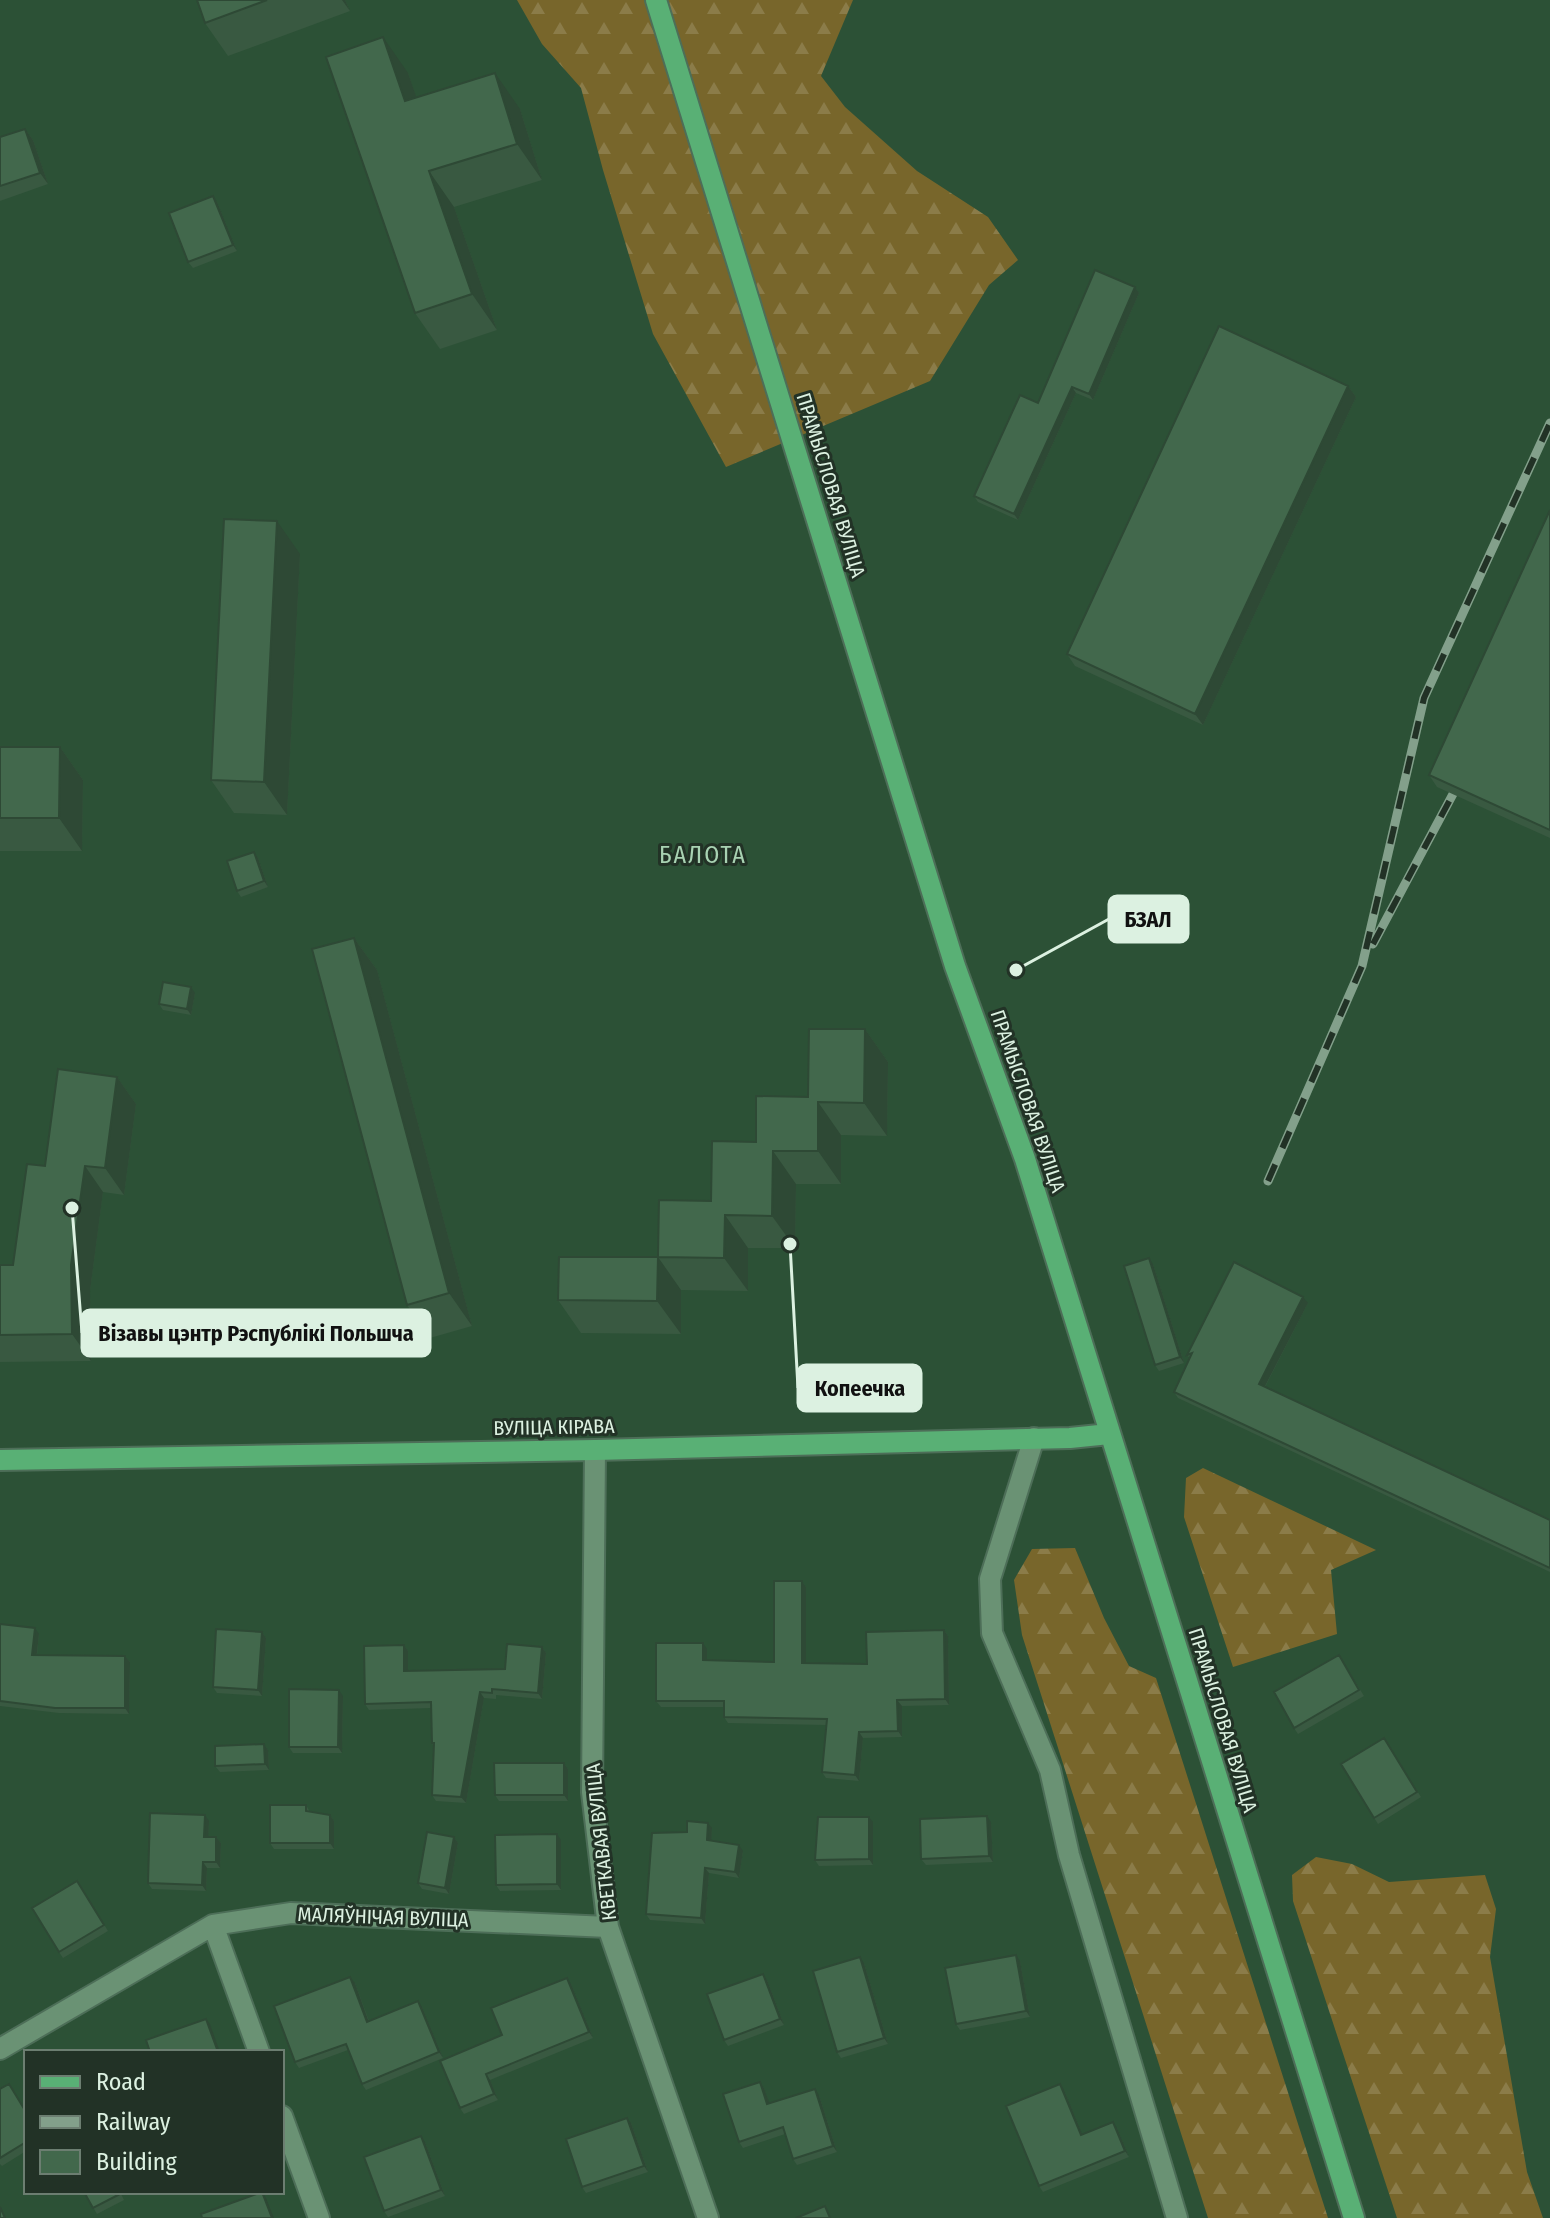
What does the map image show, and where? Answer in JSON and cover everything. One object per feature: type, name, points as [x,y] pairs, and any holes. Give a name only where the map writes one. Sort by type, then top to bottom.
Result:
[{"type":"main road","name":"ПРАМЫСЛОВАЯ ВУЛІЦА","points":[[656,0],[950,950],[1025,1159],[1354,2218]]},
{"type":"main road","name":"ВУЛІЦА КІРАВА","points":[[0,1460],[595,1450],[1109,1434]]},
{"type":"street","points":[[1034,1438],[990,1579],[992,1633],[1050,1770],[1069,1855],[1177,2218]]},
{"type":"street","name":"КВЕТКАВАЯ ВУЛІЦА","points":[[595,1450],[592,1792],[608,1927],[708,2218]]},
{"type":"street","name":"МАЛЯЎНІЧАЯ ВУЛІЦА","points":[[0,2049],[213,1925],[291,1913],[608,1927]]},
{"type":"street","points":[[213,1925],[258,2050]]},
{"type":"street","points":[[284,2122],[319,2218]]},
{"type":"green space","points":[[517,0],[853,0],[821,76],[845,107],[917,171],[988,217],[1018,260],[989,285],[930,381],[726,467],[653,334],[581,88],[542,44]]},
{"type":"green space","points":[[1203,1468],[1376,1550],[1331,1570],[1337,1634],[1233,1667],[1184,1517],[1186,1478]]},
{"type":"green space","points":[[1075,1548],[1104,1618],[1129,1666],[1156,1678],[1328,2218],[1208,2218],[1022,1635],[1014,1580],[1032,1549]]},
{"type":"green space","points":[[1316,1857],[1352,1864],[1389,1882],[1485,1875],[1496,1909],[1490,1957],[1527,2172],[1543,2218],[1397,2218],[1293,1901],[1292,1875]]},
{"type":"building","points":[[197,0],[267,0],[205,23]]},
{"type":"building","points":[[383,37],[405,101],[495,73],[517,144],[429,171],[472,294],[415,313],[326,57]]},
{"type":"building","points":[[25,129],[40,173],[0,186],[0,137]]},
{"type":"building","points":[[213,196],[233,245],[188,262],[169,213]]},
{"type":"building","points":[[1095,270],[1135,287],[1089,394],[1072,387],[1014,514],[974,496],[1020,395],[1038,403]]},
{"type":"building","points":[[1219,326],[1348,386],[1195,714],[1067,654]]},
{"type":"building","points":[[1550,510],[1550,830],[1429,775]]},
{"type":"building","points":[[224,519],[277,521],[264,782],[211,780]]},
{"type":"building","points":[[0,747],[60,747],[59,818],[0,818]]},
{"type":"building","points":[[254,852],[264,881],[237,891],[227,861]]},
{"type":"building","points":[[354,938],[449,1293],[407,1305],[312,949]]},
{"type":"building","points":[[163,982],[191,987],[187,1009],[159,1004]]},
{"type":"building","points":[[809,1029],[865,1029],[864,1103],[818,1102],[818,1151],[773,1151],[772,1216],[725,1215],[724,1258],[658,1257],[659,1200],[711,1201],[712,1141],[756,1142],[756,1096],[808,1097]]},
{"type":"building","points":[[58,1069],[117,1077],[105,1168],[85,1166],[71,1265],[72,1334],[0,1335],[0,1265],[13,1265],[27,1164],[45,1166]]},
{"type":"building","points":[[559,1257],[658,1257],[657,1301],[558,1300]]},
{"type":"building","points":[[1149,1258],[1180,1357],[1155,1365],[1124,1266]]},
{"type":"building","points":[[1234,1262],[1303,1297],[1259,1384],[1550,1520],[1550,1568],[1174,1392],[1192,1353],[1187,1355]]},
{"type":"building","points":[[774,1581],[802,1581],[802,1663],[867,1664],[866,1632],[944,1630],[945,1699],[897,1700],[898,1731],[859,1732],[855,1775],[822,1772],[827,1719],[724,1717],[724,1701],[656,1701],[656,1643],[703,1643],[703,1660],[774,1662]]},
{"type":"building","points":[[0,1624],[35,1628],[32,1655],[125,1656],[125,1708],[55,1708],[0,1701]]},
{"type":"building","points":[[216,1629],[262,1632],[258,1690],[213,1687]]},
{"type":"building","points":[[507,1644],[542,1647],[538,1693],[492,1689],[492,1693],[480,1692],[461,1797],[432,1795],[434,1743],[431,1702],[365,1704],[364,1646],[404,1645],[404,1671],[505,1669]]},
{"type":"building","points":[[1339,1655],[1359,1690],[1294,1728],[1274,1692]]},
{"type":"building","points":[[289,1689],[339,1690],[338,1747],[289,1747]]},
{"type":"building","points":[[1384,1738],[1417,1792],[1374,1818],[1341,1764]]},
{"type":"building","points":[[264,1744],[265,1764],[215,1766],[215,1746]]},
{"type":"building","points":[[494,1763],[564,1763],[564,1795],[495,1795]]},
{"type":"building","points":[[270,1805],[306,1805],[306,1811],[330,1815],[330,1843],[270,1843]]},
{"type":"building","points":[[150,1813],[205,1815],[204,1837],[216,1837],[216,1862],[203,1862],[202,1885],[148,1883]]},
{"type":"building","points":[[987,1816],[989,1856],[921,1859],[920,1819]]},
{"type":"building","points":[[818,1817],[869,1817],[869,1859],[815,1860]]},
{"type":"building","points":[[687,1821],[708,1823],[707,1840],[739,1845],[735,1872],[705,1868],[701,1918],[646,1914],[652,1833],[687,1832]]},
{"type":"building","points":[[427,1832],[454,1837],[445,1888],[418,1883]]},
{"type":"building","points":[[557,1834],[557,1884],[496,1885],[495,1835]]},
{"type":"building","points":[[77,1881],[104,1925],[59,1952],[32,1908]]},
{"type":"building","points":[[1016,1955],[1026,2011],[956,2024],[945,1968]]},
{"type":"building","points":[[860,1957],[884,2038],[837,2052],[813,1971]]},
{"type":"building","points":[[763,1974],[780,2019],[724,2040],[707,1994]]},
{"type":"building","points":[[350,1977],[367,2022],[418,2001],[439,2052],[362,2084],[346,2044],[295,2062],[274,2006]]},
{"type":"building","points":[[567,1978],[589,2032],[486,2074],[494,2094],[460,2108],[440,2061],[502,2035],[491,2008]]},
{"type":"building","points":[[206,2019],[217,2050],[149,2050],[146,2040]]},
{"type":"building","points":[[760,2082],[767,2104],[815,2089],[833,2146],[793,2159],[783,2127],[739,2142],[723,2094]]},
{"type":"building","points":[[9,2084],[24,2109],[24,2143],[0,2158],[0,2089]]},
{"type":"building","points":[[1060,2084],[1081,2135],[1113,2122],[1125,2151],[1039,2186],[1006,2106]]},
{"type":"building","points":[[627,2118],[644,2166],[582,2187],[566,2139]]},
{"type":"building","points":[[421,2136],[441,2190],[384,2211],[364,2157]]},
{"type":"building","points":[[85,2194],[120,2194],[93,2208]]},
{"type":"building","points":[[263,2194],[272,2218],[202,2218],[201,2214]]},
{"type":"building","points":[[825,2206],[830,2218],[796,2218]]},
{"type":"railway","points":[[1268,1181],[1362,966],[1424,698],[1550,423]]},
{"type":"railway","points":[[1373,944],[1453,794]]},
{"type":"place","name":"БЗАЛ","points":[[1016,970]]},
{"type":"place","name":"Візавы цэнтр Рэспублікі Польшча","points":[[72,1208]]},
{"type":"place","name":"Копеечка","points":[[790,1244]]},
{"type":"district","name":"БАЛОТА","points":[[703,855]]}]
